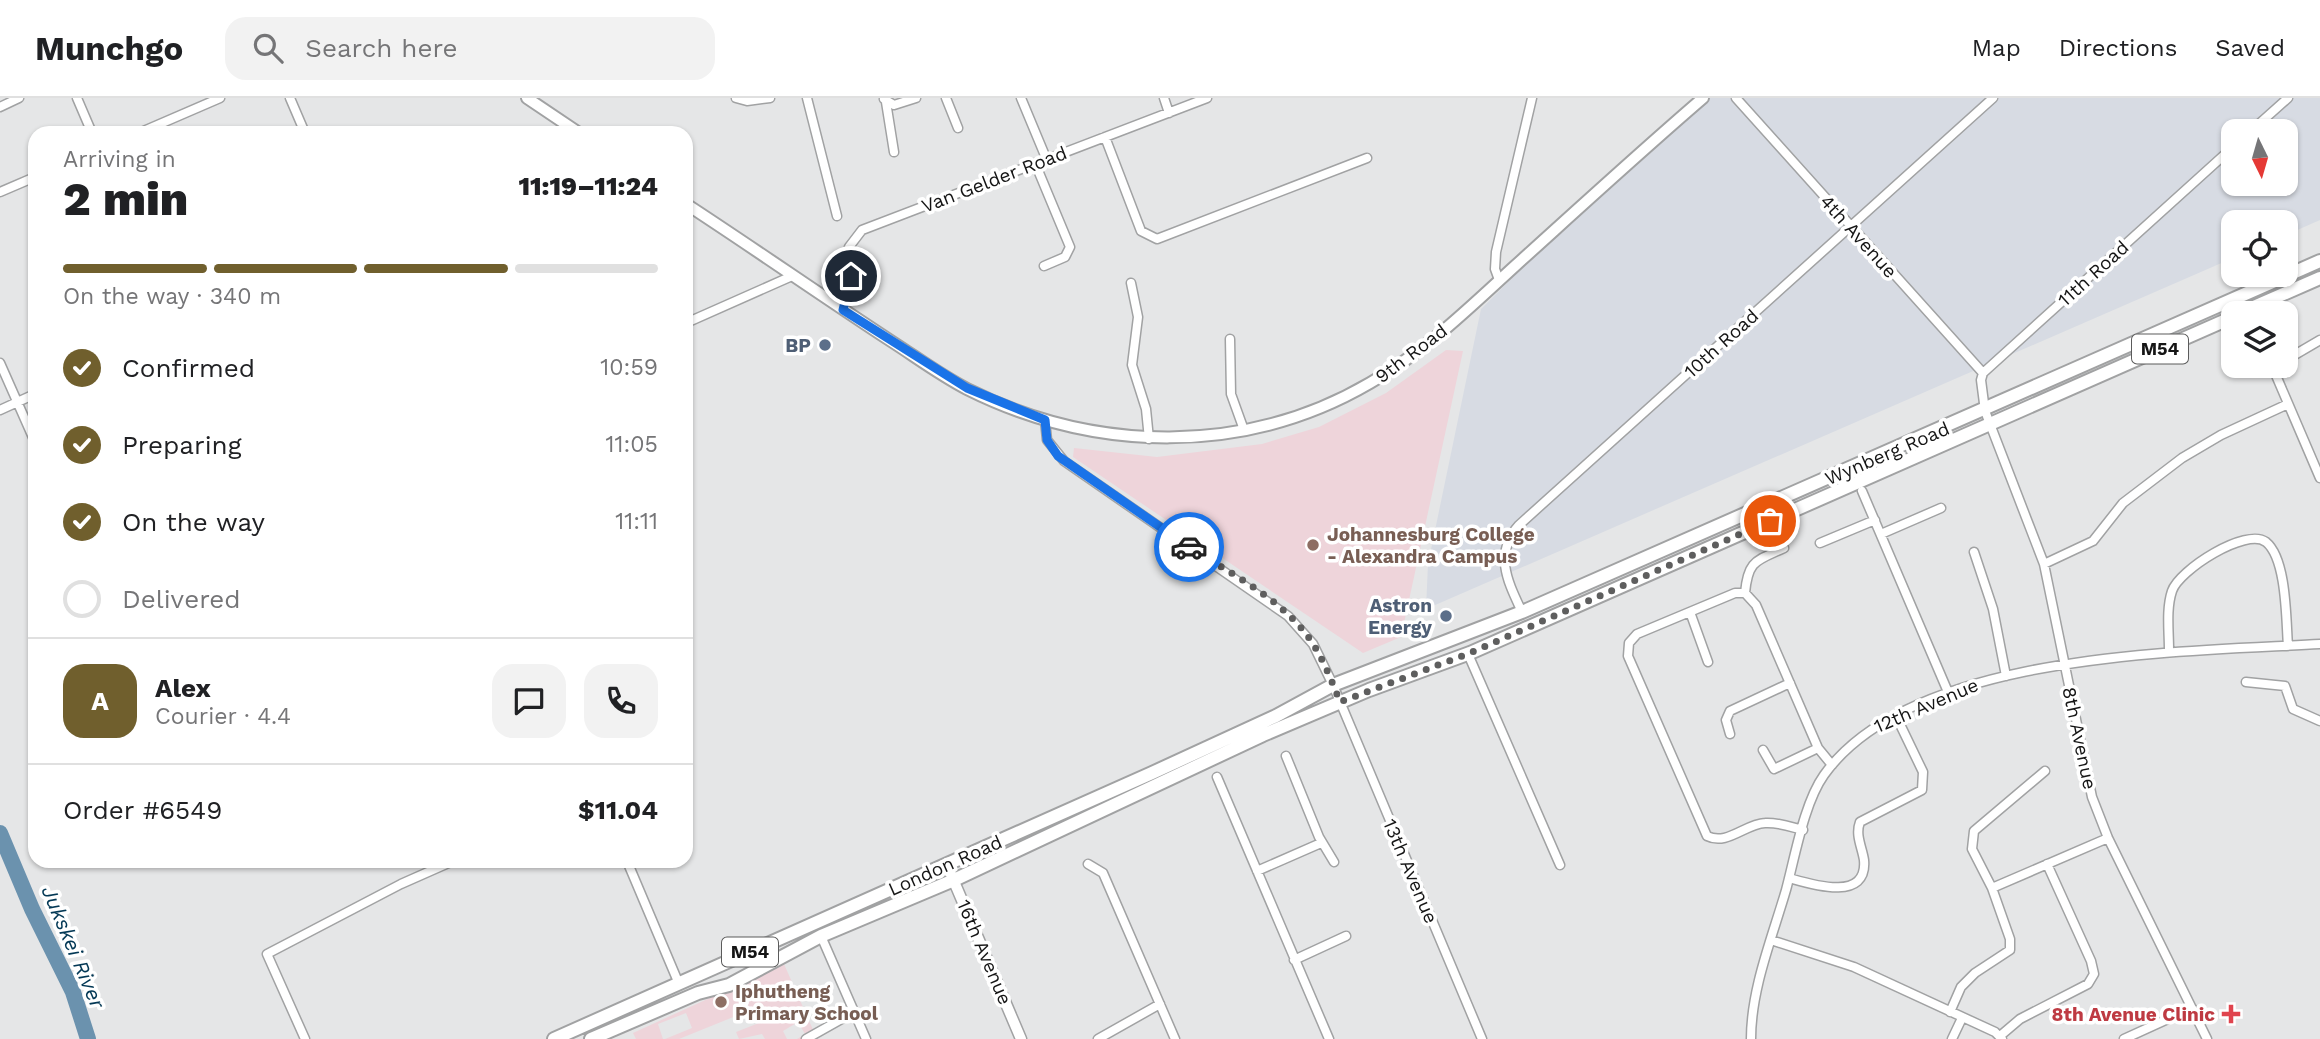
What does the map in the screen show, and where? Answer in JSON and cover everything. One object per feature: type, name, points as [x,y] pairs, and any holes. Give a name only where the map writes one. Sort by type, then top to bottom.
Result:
[{"type":"main road","points":[[527,98],[569,126]]},
{"type":"main road","name":"9th Road","points":[[693,209],[843,310],[967,388],[1045,420],[1110,435],[1175,440],[1244,430],[1306,414],[1368,384],[1419,349],[1499,281],[1703,98]]},
{"type":"main road","name":"Wynberg Road","points":[[1333,685],[1522,612],[1985,411],[2320,261]]},
{"type":"main road","points":[[2271,301],[2320,278]]},
{"type":"main road","name":"Wynberg Road","points":[[1340,702],[1468,654],[2221,322]]},
{"type":"main road","name":"London Road","points":[[554,1039],[1256,725],[1333,685]]},
{"type":"main road","name":"London Road","points":[[591,1039],[698,993],[729,985],[821,936],[954,880],[1340,702]]},
{"type":"street","points":[[0,107],[19,98]]},
{"type":"street","points":[[77,98],[89,126]]},
{"type":"street","points":[[155,126],[220,98]]},
{"type":"street","points":[[289,98],[302,126]]},
{"type":"street","points":[[736,98],[754,101],[770,98]]},
{"type":"street","points":[[807,98],[837,216]]},
{"type":"street","points":[[894,152],[884,100],[900,104],[916,98]]},
{"type":"street","points":[[946,98],[958,128]]},
{"type":"street","points":[[1021,98],[1046,158]]},
{"type":"street","points":[[1164,98],[1169,113]]},
{"type":"street","name":"Van Gelder Road","points":[[843,310],[851,283],[849,247],[858,233],[1046,158],[1207,98]]},
{"type":"street","points":[[1499,281],[1495,269],[1496,252],[1532,98]]},
{"type":"street","name":"4th Avenue","points":[[1736,98],[1983,373]]},
{"type":"street","name":"10th Road","points":[[1522,612],[1503,564],[1506,547],[1513,532],[1993,98]]},
{"type":"street","points":[[2264,119],[2288,98]]},
{"type":"street","points":[[1105,137],[1142,231],[1157,239],[1367,158]]},
{"type":"street","name":"11th Road","points":[[1983,373],[2221,158]]},
{"type":"street","points":[[1035,163],[1070,247],[1065,257],[1044,266]]},
{"type":"street","points":[[0,192],[28,180]]},
{"type":"street","points":[[693,320],[792,276]]},
{"type":"street","points":[[1131,284],[1138,317],[1132,365],[1146,409],[1149,439]]},
{"type":"street","points":[[2242,294],[2244,301]]},
{"type":"street","points":[[1230,339],[1231,394],[1244,430]]},
{"type":"street","points":[[2298,353],[2320,340]]},
{"type":"street","points":[[0,363],[28,426]]},
{"type":"street","points":[[1983,373],[1980,380],[1985,411]]},
{"type":"street","points":[[2277,378],[2320,478]]},
{"type":"street","points":[[0,410],[28,397]]},
{"type":"street","points":[[2044,564],[2093,541],[2123,503],[2182,458],[2221,435],[2288,404]]},
{"type":"street","name":"8th Avenue","points":[[1985,411],[2044,564],[2092,797],[2108,838],[2207,1039]]},
{"type":"street","name":"13th Avenue","points":[[1045,420],[1047,440],[1064,461],[1288,615],[1313,644],[1333,685],[1482,1039]]},
{"type":"street","points":[[1862,491],[1948,692]]},
{"type":"street","points":[[1881,534],[1941,508]]},
{"type":"street","points":[[1821,542],[1875,520]]},
{"type":"street","points":[[2169,650],[2169,600],[2177,580],[2185,570],[2211,555],[2249,539],[2259,538],[2270,547],[2280,571],[2288,646]]},
{"type":"street","points":[[1745,593],[1749,567],[1784,548]]},
{"type":"street","points":[[1974,552],[1993,609],[2006,676]]},
{"type":"street","points":[[1803,830],[1765,822],[1726,838],[1707,836],[1628,659],[1627,648],[1637,634],[1735,593],[1745,593],[1756,605],[1818,748],[1832,765]]},
{"type":"street","points":[[1690,612],[1708,662]]},
{"type":"street","name":"12th Avenue","points":[[1751,1039],[1752,1015],[1771,940],[1816,789],[1832,765],[1862,734],[1948,692],[2006,676],[2169,650],[2320,644]]},
{"type":"street","points":[[1468,654],[1560,865]]},
{"type":"street","points":[[2246,682],[2285,685],[2293,709],[2320,721]]},
{"type":"street","points":[[1730,734],[1726,720],[1730,711],[1790,683]]},
{"type":"street","points":[[1789,878],[1826,889],[1854,881],[1862,874],[1864,864],[1858,831],[1860,822],[1922,790],[1923,772],[1896,716]]},
{"type":"street","points":[[1763,750],[1774,769],[1818,748]]},
{"type":"street","points":[[1286,756],[1321,843],[1334,862]]},
{"type":"street","points":[[1950,1012],[1969,979],[2010,950],[2010,939],[1992,888],[1972,849],[1974,831],[2045,771]]},
{"type":"street","points":[[1217,777],[1329,1039]]},
{"type":"street","points":[[1992,888],[2108,838]]},
{"type":"street","points":[[1257,871],[1321,843]]},
{"type":"street","name":"16th Avenue","points":[[947,864],[1021,1039]]},
{"type":"street","points":[[1088,864],[1103,873],[1175,1039]]},
{"type":"street","points":[[1771,940],[1843,963],[2001,1037],[2021,1019],[2088,984],[2094,974],[2091,961],[2047,864]]},
{"type":"street","points":[[305,1039],[267,954],[437,868]]},
{"type":"street","points":[[630,868],[679,984]]},
{"type":"street","points":[[821,936],[866,1039]]},
{"type":"street","points":[[1294,960],[1346,936]]},
{"type":"street","points":[[1098,1039],[1160,1004]]},
{"type":"street","points":[[2124,1039],[2192,1008]]},
{"type":"street","points":[[806,1039],[854,1012]]},
{"type":"street","points":[[1952,1039],[1962,1018]]},
{"type":"shaded area","points":[[1693,98],[2320,98],[2320,220],[2298,230],[2298,210],[2221,210],[2221,263],[1426,609],[1428,564],[1481,309]]},
{"type":"shaded area","name":"Johannesburg College - Alexandra Campus","points":[[1446,350],[1463,351],[1401,637],[1363,653],[1073,457],[1074,448],[1157,457],[1262,444],[1319,427],[1386,393]]},
{"type":"shaded area","name":"Iphutheng Primary School","points":[[784,964],[814,1032],[804,1039],[797,1039],[805,1034],[798,1022],[783,1031],[787,1039],[765,1039],[762,1034],[739,1039],[736,1032],[769,1019],[763,1005],[679,1039],[665,1039],[692,1028],[686,1013],[658,1024],[663,1039],[636,1039],[633,1033]]},
{"type":"waterway","name":"Jukskei River","points":[[0,833],[32,909],[73,992],[88,1039]]},
{"type":"way so far","points":[[1189,547],[1254,590],[1300,627],[1313,644],[1340,702],[1470,653],[1770,521]]},
{"type":"place","name":"BP","points":[[825,345]]},
{"type":"place","name":"Johannesburg College - Alexandra Campus","points":[[1313,545]]},
{"type":"place","name":"Astron Energy","points":[[1446,616]]},
{"type":"place","name":"Iphutheng Primary School","points":[[721,1002]]},
{"type":"place","name":"8th Avenue Clinic","points":[[2231,1014]]},
{"type":"route","points":[[851,276],[850,290],[843,310],[949,379],[1004,407],[1045,420],[1047,440],[1058,456],[1189,547]]}]
